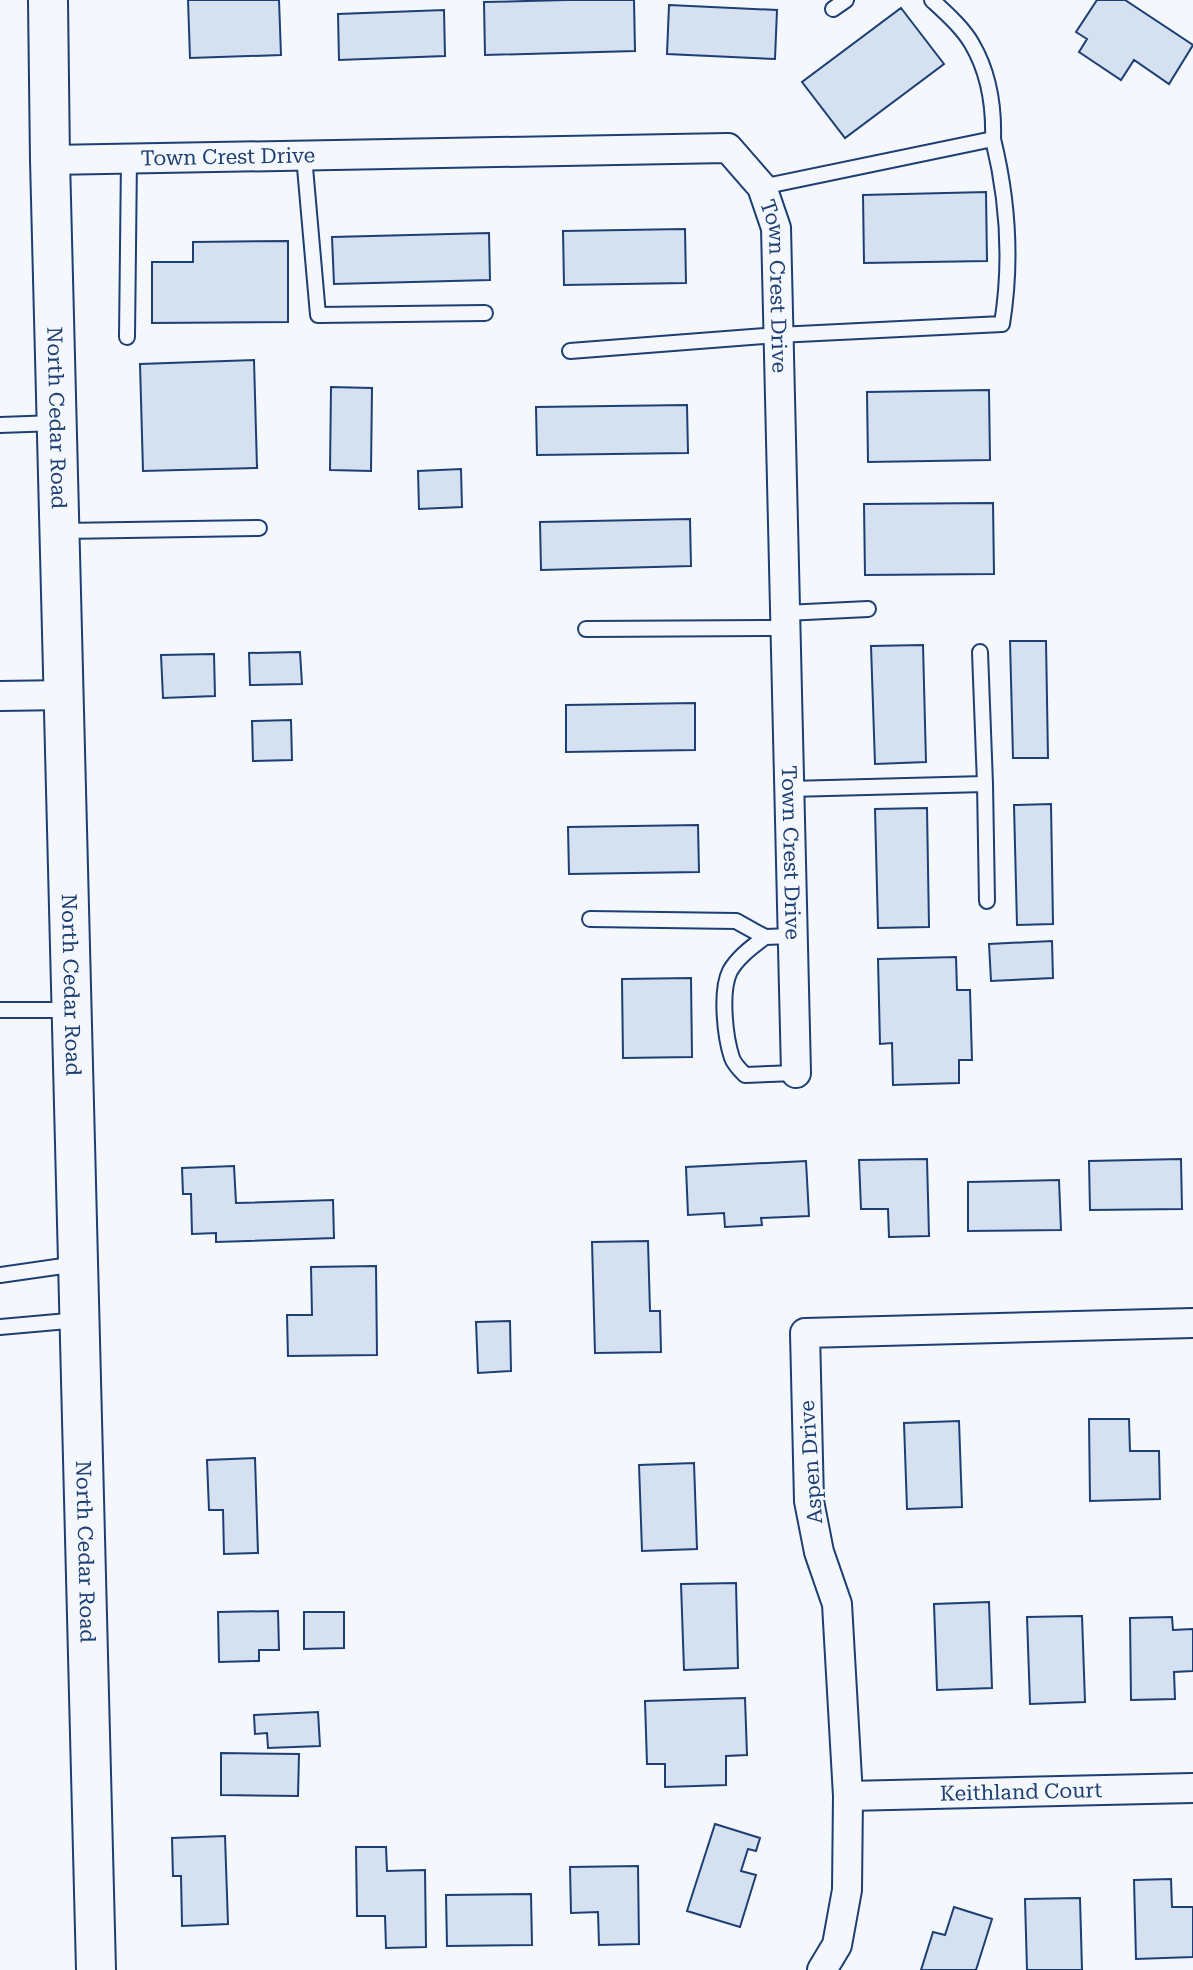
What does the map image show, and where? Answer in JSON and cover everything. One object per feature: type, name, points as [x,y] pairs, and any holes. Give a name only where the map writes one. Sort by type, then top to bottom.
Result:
[{"type":"street","name":"North Cedar Road","points":[[48,0],[96,1970]]},
{"type":"street","name":"Town Crest Drive","points":[[50,160],[728,148],[762,187],[776,228],[789,789],[779,937],[796,1073]]},
{"type":"street","points":[[0,696],[65,695]]},
{"type":"street","name":"Aspen Drive","points":[[822,1970],[837,1945],[847,1890],[848,1796],[837,1604],[819,1552],[809,1500],[805,1332],[1193,1323]]},
{"type":"street","name":"Keithland Court","points":[[848,1796],[1193,1788]]},
{"type":"lane","points":[[833,9],[846,0]]},
{"type":"lane","points":[[570,351],[778,335],[1002,324],[1007,292],[1007,231],[1003,180],[993,139],[994,115],[986,77],[972,43],[932,0]]},
{"type":"lane","points":[[762,187],[993,139]]},
{"type":"lane","points":[[304,156],[318,315],[485,313]]},
{"type":"lane","points":[[127,337],[129,158]]},
{"type":"lane","points":[[0,425],[57,423]]},
{"type":"lane","points":[[60,531],[259,528]]},
{"type":"lane","points":[[586,629],[785,620],[868,610]]},
{"type":"lane","points":[[980,652],[987,901]]},
{"type":"lane","points":[[789,789],[985,784]]},
{"type":"lane","points":[[590,919],[736,921],[779,937]]},
{"type":"lane","points":[[779,937],[740,958],[729,973],[726,990],[726,1030],[732,1060],[745,1075],[796,1073]]},
{"type":"lane","points":[[0,1010],[72,1010]]},
{"type":"lane","points":[[0,1275],[79,1264]]},
{"type":"lane","points":[[0,1327],[80,1320]]},
{"type":"building","points":[[188,0],[279,0],[281,55],[190,58]]},
{"type":"building","points":[[634,0],[635,51],[485,55],[484,2]]},
{"type":"building","points":[[1097,0],[1125,0],[1193,45],[1169,84],[1134,60],[1121,80],[1079,52],[1087,39],[1076,32]]},
{"type":"building","points":[[669,5],[777,10],[775,59],[667,54]]},
{"type":"building","points":[[901,8],[944,64],[845,138],[802,82]]},
{"type":"building","points":[[444,10],[445,56],[339,60],[338,14]]},
{"type":"building","points":[[986,192],[987,261],[864,263],[863,195]]},
{"type":"building","points":[[685,229],[686,283],[564,285],[563,231]]},
{"type":"building","points":[[489,233],[490,280],[334,284],[332,237]]},
{"type":"building","points":[[288,241],[288,322],[152,323],[152,262],[193,262],[193,242]]},
{"type":"building","points":[[254,360],[257,468],[143,471],[140,364]]},
{"type":"building","points":[[331,387],[372,388],[371,471],[330,470]]},
{"type":"building","points":[[989,390],[990,460],[868,462],[867,392]]},
{"type":"building","points":[[687,405],[688,453],[537,455],[536,407]]},
{"type":"building","points":[[461,469],[462,507],[419,509],[418,471]]},
{"type":"building","points":[[993,503],[994,574],[865,575],[864,504]]},
{"type":"building","points":[[690,519],[691,566],[541,570],[540,522]]},
{"type":"building","points":[[1010,641],[1046,641],[1048,758],[1013,758]]},
{"type":"building","points":[[923,645],[926,762],[875,764],[871,646]]},
{"type":"building","points":[[300,652],[302,684],[250,685],[249,653]]},
{"type":"building","points":[[214,654],[215,696],[163,698],[161,655]]},
{"type":"building","points":[[695,703],[695,750],[566,752],[566,705]]},
{"type":"building","points":[[291,720],[292,760],[253,761],[252,721]]},
{"type":"building","points":[[1051,804],[1053,924],[1017,925],[1014,805]]},
{"type":"building","points":[[927,808],[929,927],[878,928],[875,809]]},
{"type":"building","points":[[698,825],[699,872],[569,874],[568,827]]},
{"type":"building","points":[[1052,941],[1053,978],[991,981],[989,944]]},
{"type":"building","points":[[956,957],[957,990],[970,990],[972,1060],[959,1060],[959,1083],[893,1085],[892,1043],[880,1044],[878,959]]},
{"type":"building","points":[[691,978],[692,1057],[623,1058],[622,979]]},
{"type":"building","points":[[927,1159],[929,1236],[889,1237],[888,1209],[861,1209],[859,1160]]},
{"type":"building","points":[[1181,1159],[1182,1209],[1090,1210],[1089,1161]]},
{"type":"building","points":[[806,1161],[809,1216],[761,1218],[762,1225],[725,1227],[724,1213],[688,1215],[686,1167]]},
{"type":"building","points":[[234,1166],[236,1203],[333,1200],[334,1238],[216,1242],[216,1233],[192,1234],[191,1194],[183,1194],[182,1168]]},
{"type":"building","points":[[1059,1180],[1061,1230],[968,1231],[968,1182]]},
{"type":"building","points":[[648,1241],[650,1311],[660,1311],[661,1352],[595,1353],[592,1242]]},
{"type":"building","points":[[376,1266],[377,1355],[288,1356],[287,1315],[312,1315],[311,1267]]},
{"type":"building","points":[[510,1321],[511,1371],[478,1373],[476,1322]]},
{"type":"building","points":[[1089,1419],[1129,1419],[1130,1451],[1159,1451],[1160,1499],[1090,1501]]},
{"type":"building","points":[[959,1421],[962,1507],[907,1509],[904,1423]]},
{"type":"building","points":[[255,1458],[258,1553],[224,1554],[223,1510],[209,1510],[207,1460]]},
{"type":"building","points":[[694,1463],[697,1549],[642,1551],[639,1465]]},
{"type":"building","points":[[736,1583],[738,1668],[684,1670],[681,1584]]},
{"type":"building","points":[[989,1602],[992,1688],[937,1690],[934,1604]]},
{"type":"building","points":[[278,1611],[279,1650],[259,1650],[259,1661],[219,1662],[218,1612]]},
{"type":"building","points":[[304,1612],[344,1612],[344,1648],[304,1649]]},
{"type":"building","points":[[1082,1616],[1085,1702],[1030,1704],[1027,1617]]},
{"type":"building","points":[[1172,1617],[1173,1630],[1193,1629],[1193,1671],[1174,1672],[1175,1699],[1131,1700],[1130,1618]]},
{"type":"building","points":[[745,1698],[747,1755],[726,1756],[726,1785],[665,1787],[665,1764],[647,1764],[645,1701]]},
{"type":"building","points":[[318,1712],[320,1746],[268,1748],[267,1733],[255,1734],[254,1715]]},
{"type":"building","points":[[221,1753],[299,1754],[298,1796],[221,1795]]},
{"type":"building","points":[[715,1824],[760,1838],[756,1851],[748,1849],[741,1871],[756,1875],[740,1927],[687,1911]]},
{"type":"building","points":[[225,1836],[228,1924],[182,1926],[181,1876],[173,1876],[172,1838]]},
{"type":"building","points":[[356,1847],[386,1847],[387,1871],[425,1870],[426,1947],[386,1948],[385,1916],[357,1916]]},
{"type":"building","points":[[638,1866],[639,1944],[599,1945],[598,1912],[571,1913],[570,1867]]},
{"type":"building","points":[[1171,1879],[1172,1907],[1193,1907],[1193,1957],[1136,1959],[1134,1880]]},
{"type":"building","points":[[531,1894],[532,1945],[447,1946],[446,1895]]},
{"type":"building","points":[[1080,1898],[1082,1970],[1027,1970],[1025,1899]]},
{"type":"building","points":[[954,1907],[992,1919],[976,1970],[921,1970],[933,1932],[945,1935]]}]
